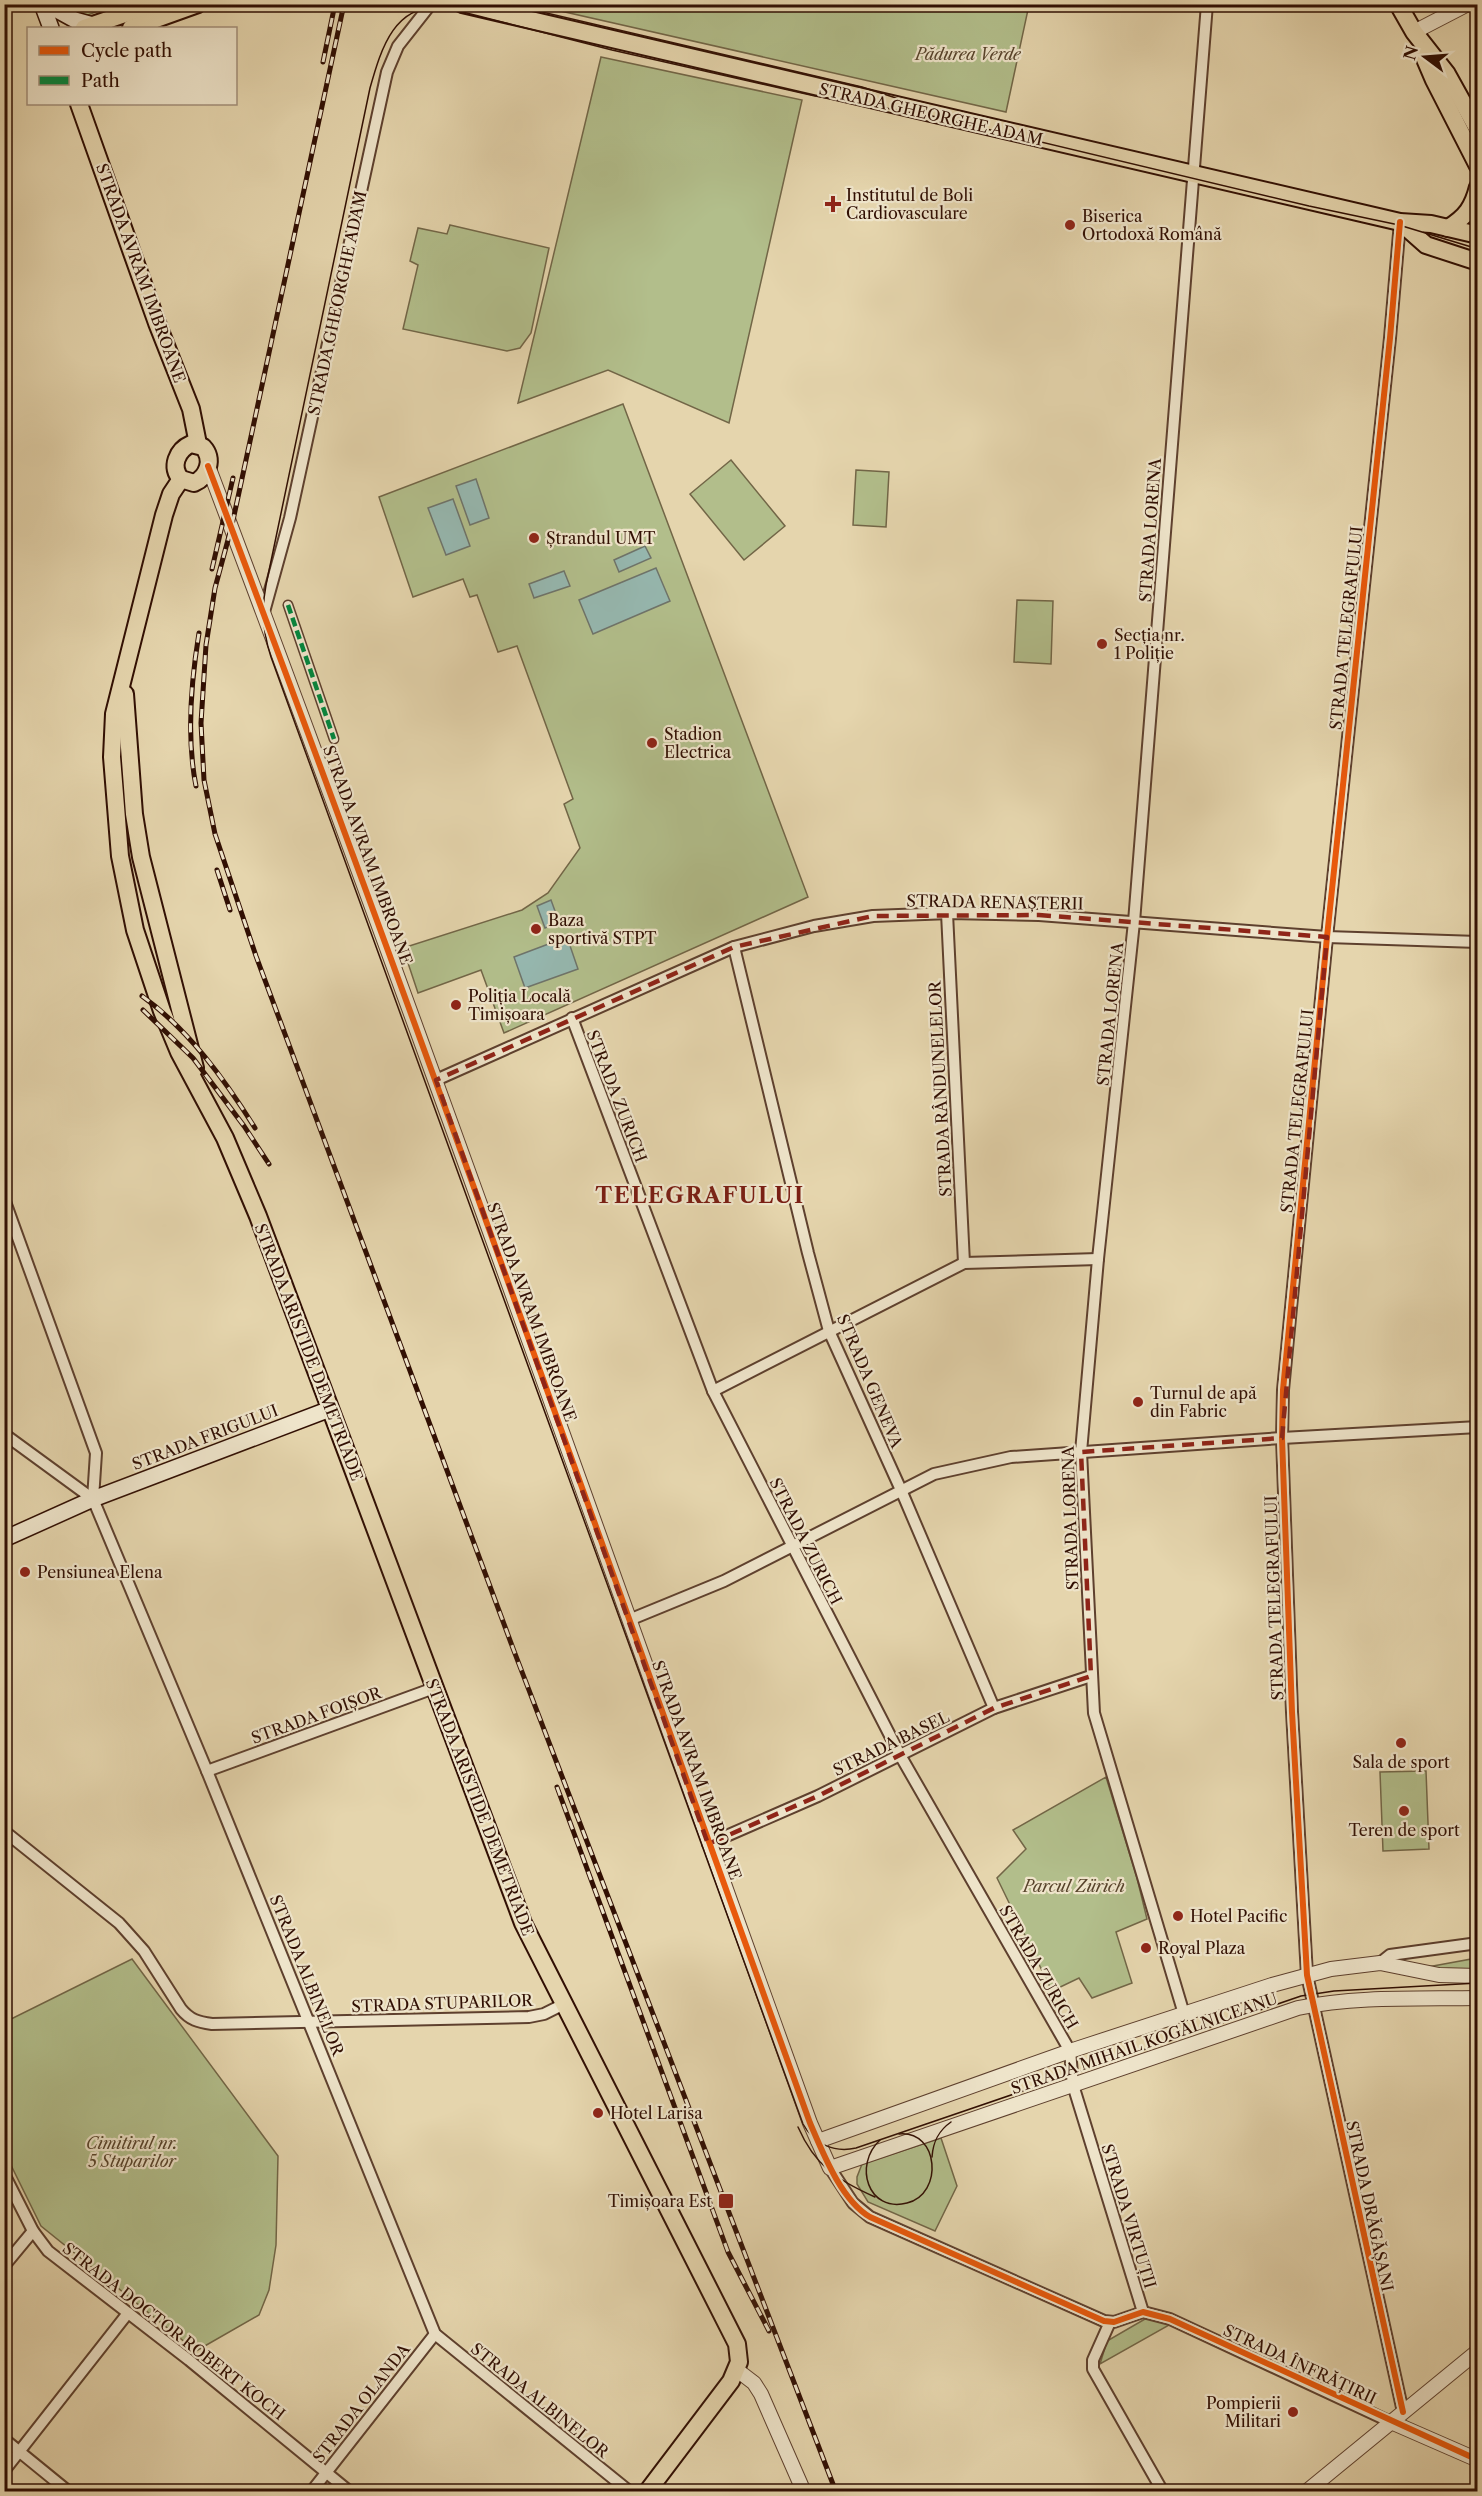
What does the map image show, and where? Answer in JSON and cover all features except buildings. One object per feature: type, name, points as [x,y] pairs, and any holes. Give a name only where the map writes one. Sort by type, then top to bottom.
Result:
[{"type":"main road","points":[[44,4],[88,27],[154,4]]},
{"type":"main road","points":[[44,4],[51,27]]},
{"type":"main road","points":[[134,27],[198,4]]},
{"type":"main road","name":"STRADA GHEORGHE ADAM","points":[[462,4],[1192,175],[1400,222],[1431,224],[1478,235]]},
{"type":"main road","points":[[1398,4],[1414,32],[1434,81],[1478,166]]},
{"type":"main road","points":[[1414,32],[1447,74],[1478,130]]},
{"type":"main road","name":"STRADA AVRAM IMBROANE","points":[[79,105],[157,323],[191,409],[198,444]]},
{"type":"main road","points":[[1448,228],[1462,220],[1472,208],[1478,187]]},
{"type":"main road","name":"STRADA GHEORGHE ADAM","points":[[1400,222],[1426,245],[1478,262]]},
{"type":"main road","points":[[198,444],[207,450],[208,466],[198,481],[189,483],[181,478],[175,469],[177,457],[186,446],[198,444]]},
{"type":"main road","name":"STRADA ARISTIDE DEMETRIADE","points":[[181,478],[171,494],[164,515],[124,674],[127,744],[139,848],[167,965],[203,1095],[239,1168],[523,1923],[729,2327],[739,2356],[737,2370]]},
{"type":"main road","name":"STRADA FRIGULUI","points":[[4,1539],[93,1499],[330,1409]]},
{"type":"main road","points":[[647,2492],[721,2396],[737,2370]]},
{"type":"street","name":"STRADA GHEORGHE ADAM","points":[[264,612],[292,507],[387,72],[398,46],[431,4]]},
{"type":"street","name":"STRADA LORENA","points":[[1184,2014],[1094,1713],[1081,1452],[1098,1259],[1134,922],[1207,4]]},
{"type":"street","points":[[1414,32],[1468,4]]},
{"type":"street","name":"STRADA TELEGRAFULUI","points":[[1313,2006],[1307,1975],[1292,1712],[1282,1438],[1283,1390],[1400,222]]},
{"type":"street","name":"STRADA AVRAM IMBROANE","points":[[208,466],[436,1080],[708,1844],[830,2168]]},
{"type":"street","points":[[198,481],[219,495]]},
{"type":"street","points":[[288,605],[334,739]]},
{"type":"street","name":"STRADA RENAȘTERII","points":[[436,1080],[734,947],[814,926],[873,916],[947,913],[1039,915],[1327,937],[1478,942]]},
{"type":"street","name":"STRADA RÂNDUNELELOR","points":[[947,913],[964,1263]]},
{"type":"street","name":"STRADA GENEVA","points":[[734,947],[829,1331],[901,1490],[994,1708]]},
{"type":"street","name":"STRADA ZURICH","points":[[572,1018],[713,1391],[900,1755],[1070,2051]]},
{"type":"street","points":[[4,1199],[96,1452],[93,1499]]},
{"type":"street","points":[[713,1391],[964,1263],[1098,1259]]},
{"type":"street","points":[[629,1620],[724,1581],[934,1474],[965,1466],[1011,1458],[1081,1452],[1478,1427]]},
{"type":"street","points":[[4,1434],[93,1499]]},
{"type":"street","name":"STRADA ALBINELOR","points":[[93,1499],[207,1771],[435,2334],[630,2492]]},
{"type":"street","name":"STRADA BASEL","points":[[708,1844],[818,1796],[994,1708],[1091,1676]]},
{"type":"street","name":"STRADA FOIȘOR","points":[[207,1771],[434,1688]]},
{"type":"street","name":"STRADA STUPARILOR","points":[[4,1831],[119,1923],[144,1951],[188,2018],[212,2024],[529,2017],[544,2014],[564,2004]]},
{"type":"street","name":"STRADA MIHAIL KOGĂLNICEANU","points":[[1380,1963],[1390,1955],[1478,1943]]},
{"type":"street","name":"STRADA MIHAIL KOGĂLNICEANU","points":[[818,2141],[1070,2051],[1307,1975],[1349,1966],[1380,1963],[1439,1976],[1478,1976]]},
{"type":"street","name":"STRADA MIHAIL KOGĂLNICEANU","points":[[830,2168],[1290,2010],[1313,2006],[1416,1998],[1478,1998]]},
{"type":"street","name":"STRADA DRĂGĂȘANI","points":[[1313,2006],[1403,2412]]},
{"type":"street","name":"STRADA VIRTUȚII","points":[[1070,2051],[1073,2085],[1143,2312],[1110,2322]]},
{"type":"street","points":[[830,2168],[853,2203],[870,2217],[1098,2319],[1110,2322],[1093,2360],[1093,2369],[1163,2492]]},
{"type":"street","name":"STRADA DOCTOR ROBERT KOCH","points":[[4,2174],[33,2231],[48,2251],[350,2492]]},
{"type":"street","points":[[4,2266],[33,2231]]},
{"type":"street","name":"STRADA ÎNFRĂȚIRII","points":[[1143,2312],[1156,2314],[1193,2328],[1391,2422],[1478,2460]]},
{"type":"street","points":[[4,2470],[128,2313]]},
{"type":"street","name":"STRADA OLANDA","points":[[311,2492],[435,2334]]},
{"type":"street","points":[[1306,2492],[1478,2350]]},
{"type":"street","points":[[737,2370],[754,2383],[761,2394],[804,2492]]},
{"type":"street","points":[[4,2439],[69,2492]]},
{"type":"highlighted area","points":[[1039,915],[1327,937],[1282,1438],[1081,1452],[1091,1676],[994,1708],[818,1796],[708,1844],[436,1080],[734,947],[873,916]]},
{"type":"green space","name":"Pădurea Verde","points":[[1029,4],[1006,112],[534,5]]},
{"type":"green space","points":[[61,5],[113,5],[83,17]]},
{"type":"green space","points":[[601,57],[802,100],[729,423],[608,370],[518,403]]},
{"type":"green space","points":[[450,225],[549,248],[531,333],[520,348],[507,351],[403,329],[418,265],[410,261],[418,228],[447,234]]},
{"type":"green space","points":[[623,404],[808,897],[504,1033],[481,970],[418,993],[403,948],[522,910],[548,893],[580,848],[564,804],[573,799],[517,646],[498,652],[477,595],[470,597],[463,579],[413,597],[379,497]]},
{"type":"green space","points":[[731,460],[785,526],[744,560],[690,494]]},
{"type":"green space","points":[[856,470],[889,472],[886,527],[853,525]]},
{"type":"green space","points":[[1017,600],[1053,601],[1051,664],[1014,662]]},
{"type":"green space","name":"Teren de sport","points":[[1426,1771],[1429,1849],[1383,1851],[1380,1772]]},
{"type":"green space","name":"Parcul Zürich","points":[[1106,1777],[1147,1919],[1116,1932],[1132,1983],[1092,1998],[1079,1978],[1052,1991],[997,1878],[1026,1849],[1013,1830]]},
{"type":"green space","points":[[1477,1958],[1477,1973],[1422,1968]]},
{"type":"green space","name":"Cimitirul nr. 5 Stuparilor","points":[[132,1959],[278,2156],[276,2245],[269,2290],[259,2315],[196,2351],[41,2226],[5,2153],[5,2022]]},
{"type":"green space","points":[[941,2138],[957,2186],[935,2231],[868,2202],[857,2184],[862,2164]]},
{"type":"green space","points":[[1152,2317],[1171,2324],[1100,2364],[1107,2341]]},
{"type":"water","points":[[476,479],[489,518],[470,525],[456,486]]},
{"type":"water","points":[[453,499],[470,546],[446,555],[428,508]]},
{"type":"water","points":[[645,546],[651,558],[619,572],[614,560]]},
{"type":"water","points":[[656,568],[670,601],[593,634],[579,600]]},
{"type":"water","points":[[564,571],[570,586],[534,598],[529,584]]},
{"type":"water","points":[[551,900],[559,922],[545,928],[537,906]]},
{"type":"water","points":[[567,937],[578,969],[525,988],[514,957]]},
{"type":"tram line","points":[[508,4],[862,87],[930,109]]},
{"type":"tram line","points":[[1478,249],[1399,225],[1309,206],[932,116],[815,96],[612,50],[447,8],[429,8],[415,12],[393,30],[385,43],[370,88],[264,594],[263,612],[271,657],[803,2124],[813,2137],[832,2148],[856,2148],[1301,1996],[1334,1991],[1478,1983]]},
{"type":"tram line","points":[[932,2157],[937,2137],[951,2122]]},
{"type":"tram line","points":[[798,2127],[820,2162],[838,2178],[875,2197]]},
{"type":"tram line","points":[[880,2140],[872,2150],[867,2162],[866,2174],[869,2185],[874,2194],[883,2201],[894,2204],[907,2203],[919,2197],[927,2188],[932,2164],[929,2152],[922,2142],[912,2135],[899,2134]]},
{"type":"railway","points":[[323,62],[335,4]]},
{"type":"railway","points":[[344,4],[232,525],[215,588],[206,645],[201,723],[204,780],[215,834],[256,956],[514,1651],[836,2492]]},
{"type":"railway","points":[[212,569],[233,478]]},
{"type":"railway","points":[[196,786],[190,729],[199,633]]},
{"type":"railway","points":[[217,870],[230,910]]},
{"type":"railway","points":[[142,996],[175,1024],[205,1057],[255,1128]]},
{"type":"railway","points":[[143,1010],[193,1058],[244,1126],[269,1164]]},
{"type":"railway","points":[[557,1787],[728,2252],[769,2331]]},
{"type":"marked path","points":[[288,605],[334,739]]},
{"type":"cycle path","points":[[1400,222],[1283,1390],[1282,1438],[1292,1712],[1307,1975],[1403,2412]]},
{"type":"cycle path","points":[[208,466],[437,1086],[810,2123],[842,2188],[850,2199],[870,2217],[1104,2321],[1114,2322],[1143,2312],[1170,2319],[1478,2460]]},
{"type":"place","name":"Institutul de Boli Cardiovasculare","points":[[833,204]]},
{"type":"place","name":"Biserica Ortodoxă Română","points":[[1070,225]]},
{"type":"place","name":"Ștrandul UMT","points":[[534,538]]},
{"type":"place","name":"Secția nr. 1 Poliție","points":[[1102,644]]},
{"type":"place","name":"Stadion Electrica","points":[[652,743]]},
{"type":"place","name":"Baza sportivă STPT","points":[[536,929]]},
{"type":"place","name":"Poliția Locală Timișoara","points":[[456,1005]]},
{"type":"place","name":"Turnul de apă din Fabric","points":[[1138,1402]]},
{"type":"place","name":"Pensiunea Elena","points":[[25,1572]]},
{"type":"place","name":"Sala de sport","points":[[1401,1743]]},
{"type":"place","name":"Teren de sport","points":[[1404,1811]]},
{"type":"place","name":"Hotel Pacific","points":[[1178,1916]]},
{"type":"place","name":"Royal Plaza","points":[[1146,1948]]},
{"type":"place","name":"Hotel Larisa","points":[[598,2113]]},
{"type":"place","name":"Timișoara Est","points":[[726,2201]]},
{"type":"place","name":"Pompierii Militari","points":[[1293,2412]]},
{"type":"district","name":"TELEGRAFULUI","points":[[700,1195]]}]
